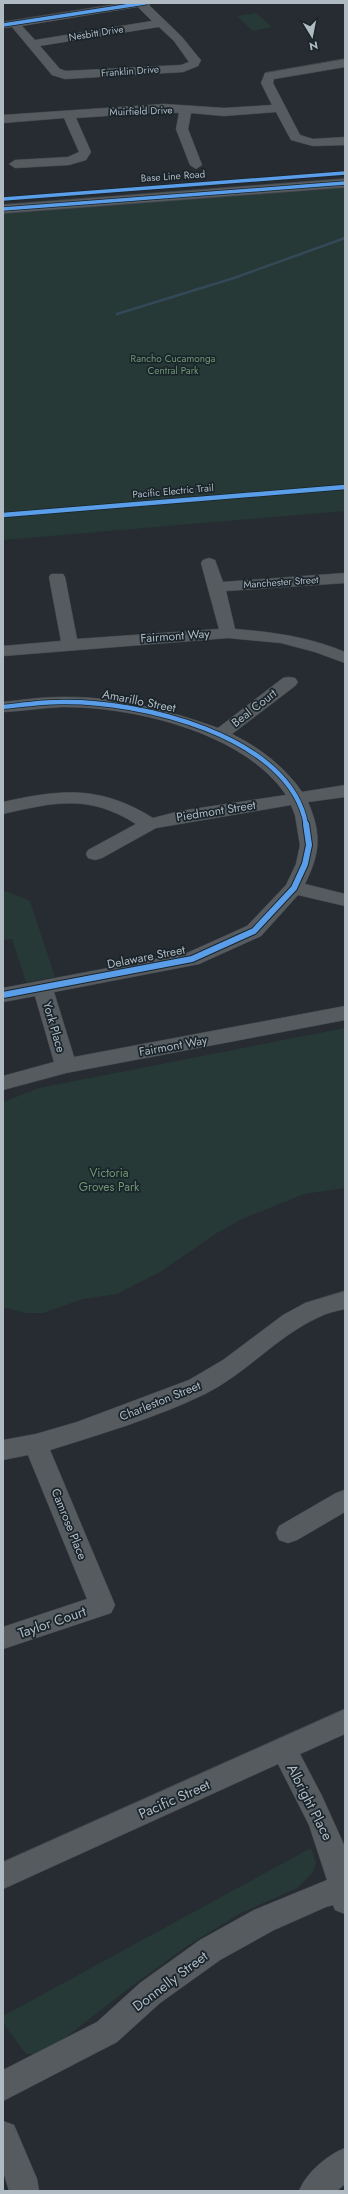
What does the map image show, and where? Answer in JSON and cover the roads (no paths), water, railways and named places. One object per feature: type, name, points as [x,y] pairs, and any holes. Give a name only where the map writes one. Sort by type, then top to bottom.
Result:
[{"type":"main road","name":"Base Line Road","points":[[3,199],[345,173]]},
{"type":"main road","name":"Base Line Road","points":[[3,209],[345,182]]},
{"type":"street","points":[[7,23],[111,3]]},
{"type":"street","points":[[7,23],[142,3],[161,23]]},
{"type":"street","points":[[7,23],[32,44]]},
{"type":"street","name":"Nesbitt Drive","points":[[32,44],[161,23]]},
{"type":"street","name":"Franklin Drive","points":[[32,44],[56,72],[65,75],[183,68],[194,64],[195,60],[192,56],[161,23]]},
{"type":"street","points":[[345,63],[269,76],[267,83],[295,137],[303,142],[345,142]]},
{"type":"street","name":"Muirfield Drive","points":[[3,119],[164,108],[224,112],[279,108]]},
{"type":"street","points":[[186,110],[182,129],[196,165]]},
{"type":"street","points":[[15,164],[69,161],[82,157],[85,152],[69,115]]},
{"type":"street","points":[[209,564],[217,587],[228,633]]},
{"type":"street","points":[[57,577],[70,645]]},
{"type":"street","name":"Manchester Street","points":[[217,587],[345,578]]},
{"type":"street","name":"Fairmont Way","points":[[3,652],[70,645],[228,633],[281,638],[321,648],[345,658]]},
{"type":"street","name":"Beal Court","points":[[220,735],[289,682]]},
{"type":"street","name":"Amarillo Street","points":[[3,707],[61,702],[126,707],[174,718],[220,735],[246,748],[267,763],[285,780],[297,798]]},
{"type":"street","name":"Piedmont Street","points":[[95,854],[150,824],[180,816],[345,791]]},
{"type":"street","points":[[3,808],[62,796],[82,796],[108,801],[131,811],[150,824]]},
{"type":"street","name":"Delaware Street","points":[[3,995],[192,959],[254,931],[294,888],[305,864],[309,845],[304,815],[297,798]]},
{"type":"street","points":[[294,888],[345,900]]},
{"type":"street","name":"York Place","points":[[43,988],[66,1066]]},
{"type":"street","name":"Fairmont Way","points":[[3,1083],[66,1066],[345,1013]]},
{"type":"street","name":"Charleston Street","points":[[3,1450],[36,1444],[156,1404],[197,1387],[231,1367],[291,1321],[313,1309],[345,1300]]},
{"type":"street","name":"Camrose Place","points":[[36,1444],[102,1605]]},
{"type":"street","points":[[288,1533],[345,1500]]},
{"type":"street","name":"Taylor Court","points":[[3,1638],[102,1605]]},
{"type":"street","name":"Pacific Street","points":[[3,1876],[345,1722]]},
{"type":"street","name":"Albright Place","points":[[284,1750],[322,1821],[334,1849],[344,1895]]},
{"type":"street","name":"Donnelly Street","points":[[3,2086],[107,2032],[150,1993],[210,1950],[264,1920],[324,1894],[344,1895]]},
{"type":"street","points":[[3,2136],[22,2179],[24,2191]]},
{"type":"street","points":[[314,2191],[345,2163]]},
{"type":"waterway","points":[[117,314],[234,278],[345,238]]},
{"type":"park label","name":"Rancho Cucamonga Central Park","points":[[173,364]]},
{"type":"park label","name":"Victoria Groves Park","points":[[109,1180]]}]
